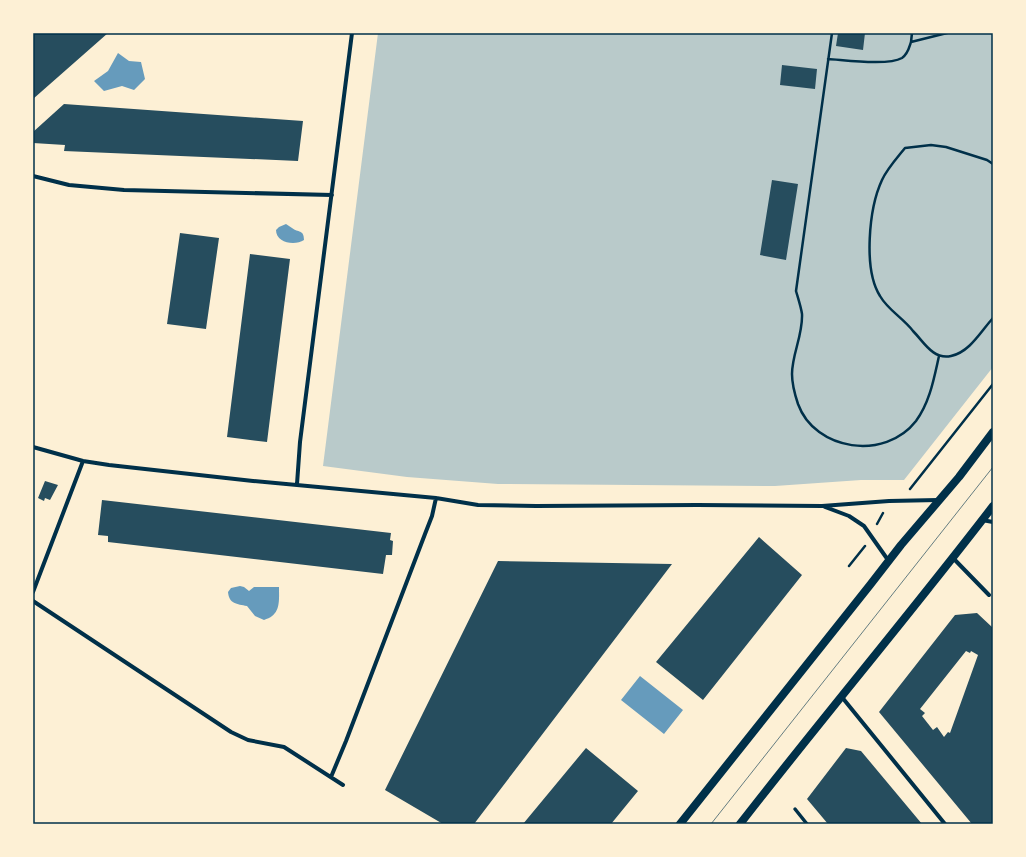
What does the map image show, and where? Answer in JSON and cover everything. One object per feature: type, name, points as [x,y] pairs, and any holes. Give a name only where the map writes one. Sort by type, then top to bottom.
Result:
[{"type":"main road","points":[[680,824],[850,609],[870,586],[888,560],[939,500],[993,432]]},
{"type":"main road","points":[[740,824],[993,506]]},
{"type":"street","points":[[297,484],[301,434],[352,33]]},
{"type":"street","points":[[33,176],[69,185],[117,190],[332,195]]},
{"type":"street","points":[[33,447],[84,461],[253,481],[436,498],[478,505],[822,506],[889,501],[939,500]]},
{"type":"street","points":[[33,592],[84,461]]},
{"type":"street","points":[[331,777],[427,528],[436,498]]},
{"type":"street","points":[[822,506],[849,516],[864,526],[888,560]]},
{"type":"street","points":[[982,520],[993,522]]},
{"type":"street","points":[[953,558],[989,595]]},
{"type":"street","points":[[33,601],[239,736],[257,743],[284,747],[343,785]]},
{"type":"street","points":[[841,696],[945,824]]},
{"type":"street","points":[[795,809],[807,824]]},
{"type":"path","points":[[832,33],[796,291],[802,314],[799,340],[794,358],[792,374],[798,405],[806,419],[815,428],[838,442],[851,446],[880,444],[903,433],[915,422],[930,394],[939,356]]},
{"type":"path","points":[[828,59],[890,62],[902,58],[908,52],[912,33]]},
{"type":"path","points":[[911,42],[947,33]]},
{"type":"path","points":[[993,164],[987,160],[946,147],[931,145],[905,148],[882,181],[875,201],[870,226],[870,253],[875,288],[883,302],[912,329],[928,349],[939,356],[950,356],[957,354],[966,348],[993,318]]},
{"type":"path","points":[[848,566],[864,547],[895,490],[910,489],[993,384]]},
{"type":"shaded area","points":[[378,33],[993,33],[993,367],[904,480],[861,480],[775,486],[498,484],[407,477],[323,466]]},
{"type":"water","points":[[118,53],[129,61],[141,62],[145,79],[134,90],[122,86],[104,91],[94,81],[108,71]]},
{"type":"water","points":[[286,224],[294,230],[302,233],[304,240],[291,243],[279,238],[276,230]]},
{"type":"water","points":[[240,586],[249,591],[254,587],[279,587],[278,607],[274,615],[264,620],[255,616],[247,606],[234,603],[230,599],[228,592],[231,588]]},
{"type":"water","points":[[640,676],[683,710],[664,734],[621,700]]},
{"type":"building","points":[[108,33],[33,99],[33,34]]},
{"type":"building","points":[[838,33],[865,33],[863,50],[836,46]]},
{"type":"building","points":[[782,65],[817,69],[815,89],[780,85]]},
{"type":"building","points":[[64,104],[303,121],[298,161],[64,151],[65,145],[33,143],[33,132]]},
{"type":"building","points":[[772,180],[798,184],[786,260],[760,255]]},
{"type":"building","points":[[180,233],[219,238],[206,329],[167,324]]},
{"type":"building","points":[[250,254],[290,259],[267,442],[227,437]]},
{"type":"building","points":[[45,481],[58,485],[50,500],[45,498],[44,501],[38,498]]},
{"type":"building","points":[[102,500],[391,533],[390,540],[393,541],[392,555],[386,555],[383,574],[108,542],[108,536],[98,535]]},
{"type":"building","points":[[759,537],[802,575],[703,700],[656,662]]},
{"type":"building","points":[[498,561],[672,564],[474,824],[443,824],[385,790]]},
{"type":"building","points":[[977,613],[993,628],[993,824],[972,824],[879,712],[955,615]],"holes":[[[966,651],[970,653],[971,651],[978,655],[950,733],[948,732],[944,737],[937,727],[933,730],[922,716],[925,713],[920,709]]]},
{"type":"building","points":[[586,748],[638,791],[611,824],[523,824]]},
{"type":"building","points":[[846,748],[861,751],[922,824],[828,824],[807,799]]},
{"type":"tram line","points":[[711,824],[993,467]]}]
